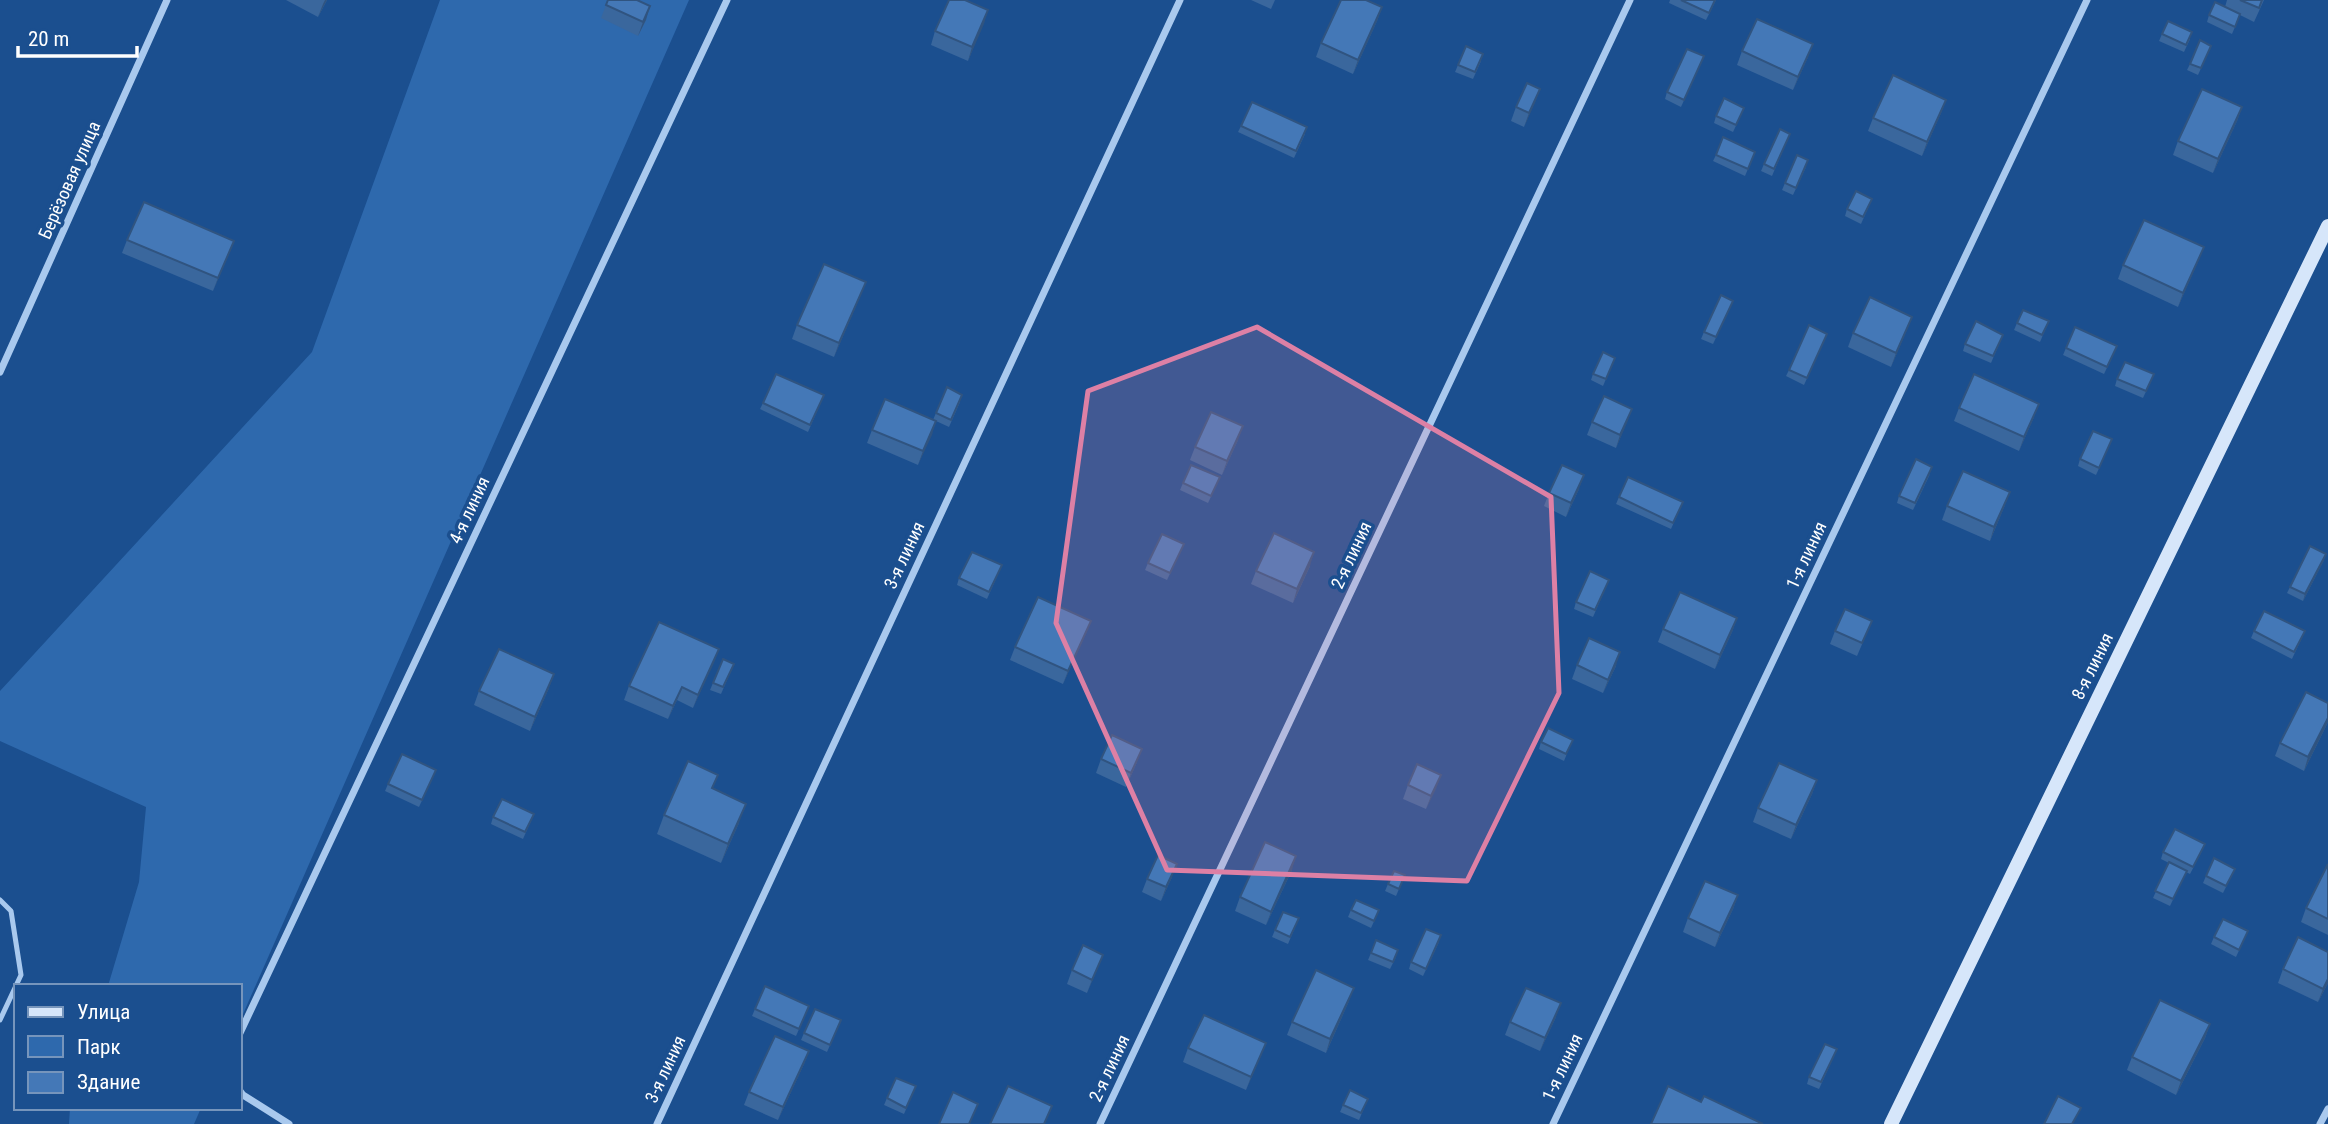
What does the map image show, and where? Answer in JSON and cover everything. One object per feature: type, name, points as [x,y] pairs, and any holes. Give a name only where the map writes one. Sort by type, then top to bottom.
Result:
[{"type":"street","name":"Берёзовая улица","points":[[0,372],[167,0]]},
{"type":"street","name":"4-я линия","points":[[242,1030],[727,0]]},
{"type":"street","name":"3-я линия","points":[[657,1124],[1181,0]]},
{"type":"street","name":"2-я линия","points":[[1100,1124],[1630,0]]},
{"type":"street","name":"1-я линия","points":[[1553,1124],[2087,0]]},
{"type":"street","name":"8-я линия","points":[[1891,1124],[2328,226]]},
{"type":"street","points":[[242,1093],[289,1124]]},
{"type":"street","points":[[2320,1124],[2328,1109]]},
{"type":"lane","points":[[0,900],[11,911],[21,975],[17,984]]},
{"type":"lane","points":[[0,1020],[14,990]]},
{"type":"highlighted area","points":[[1257,327],[1551,497],[1559,693],[1467,881],[1167,870],[1056,623],[1088,391]]},
{"type":"green space","points":[[440,0],[689,0],[242,1016],[242,984],[109,984],[139,882],[146,807],[0,741],[0,691],[312,352]]},
{"type":"green space","points":[[70,1110],[200,1110],[194,1124],[69,1124]]},
{"type":"building","points":[[608,0],[637,0],[650,6],[643,22],[606,5]]},
{"type":"building","points":[[949,0],[965,0],[988,10],[972,47],[935,31]]},
{"type":"building","points":[[1341,0],[1366,0],[1382,7],[1358,60],[1321,43]]},
{"type":"building","points":[[1681,0],[1715,0],[1709,13]]},
{"type":"building","points":[[2240,0],[2262,0],[2259,8]]},
{"type":"building","points":[[2215,2],[2240,14],[2235,27],[2209,15]]},
{"type":"building","points":[[1757,19],[1813,44],[1798,77],[1742,51]]},
{"type":"building","points":[[2168,21],[2192,32],[2186,45],[2162,34]]},
{"type":"building","points":[[2200,40],[2211,46],[2201,68],[2190,64]]},
{"type":"building","points":[[1466,46],[1483,54],[1475,72],[1458,65]]},
{"type":"building","points":[[1687,49],[1704,56],[1684,100],[1667,92]]},
{"type":"building","points":[[1893,75],[1946,100],[1927,142],[1873,118]]},
{"type":"building","points":[[1527,83],[1540,89],[1529,113],[1516,107]]},
{"type":"building","points":[[2202,89],[2242,107],[2218,159],[2178,141]]},
{"type":"building","points":[[1724,98],[1744,108],[1736,125],[1716,116]]},
{"type":"building","points":[[1252,102],[1307,127],[1296,151],[1241,126]]},
{"type":"building","points":[[1780,129],[1790,134],[1774,169],[1764,164]]},
{"type":"building","points":[[1723,137],[1755,152],[1748,169],[1716,155]]},
{"type":"building","points":[[1797,155],[1808,160],[1796,188],[1785,183]]},
{"type":"building","points":[[1856,191],[1872,199],[1863,217],[1847,209]]},
{"type":"building","points":[[144,202],[234,241],[218,278],[127,240]]},
{"type":"building","points":[[2144,220],[2204,247],[2183,293],[2123,265]]},
{"type":"building","points":[[824,264],[866,282],[839,343],[797,325]]},
{"type":"building","points":[[1721,295],[1733,301],[1716,337],[1704,332]]},
{"type":"building","points":[[1870,297],[1912,317],[1896,353],[1853,333]]},
{"type":"building","points":[[2023,310],[2049,321],[2042,335],[2017,323]]},
{"type":"building","points":[[1976,321],[2003,335],[1993,356],[1965,344]]},
{"type":"building","points":[[1809,325],[1827,334],[1807,378],[1789,370]]},
{"type":"building","points":[[2075,327],[2117,346],[2107,367],[2066,348]]},
{"type":"building","points":[[1603,352],[1615,358],[1606,379],[1593,374]]},
{"type":"building","points":[[2125,362],[2154,374],[2146,391],[2117,379]]},
{"type":"building","points":[[776,374],[824,395],[810,425],[763,403]]},
{"type":"building","points":[[1974,374],[2039,404],[2024,437],[1959,408]]},
{"type":"building","points":[[947,387],[962,395],[951,420],[936,413]]},
{"type":"building","points":[[1604,396],[1632,409],[1620,435],[1592,422]]},
{"type":"building","points":[[885,399],[936,421],[923,451],[872,430]]},
{"type":"building","points":[[1211,412],[1243,426],[1227,461],[1195,447]]},
{"type":"building","points":[[2093,431],[2112,439],[2099,468],[2080,459]]},
{"type":"building","points":[[1916,459],[1932,467],[1915,503],[1899,496]]},
{"type":"building","points":[[1191,465],[1220,477],[1211,496],[1183,483]]},
{"type":"building","points":[[1562,465],[1584,475],[1571,503],[1549,493]]},
{"type":"building","points":[[1963,471],[2010,492],[1994,527],[1947,506]]},
{"type":"building","points":[[1628,477],[1683,502],[1673,523],[1619,497]]},
{"type":"building","points":[[1274,533],[1314,552],[1297,589],[1256,571]]},
{"type":"building","points":[[1162,534],[1184,544],[1170,573],[1148,563]]},
{"type":"building","points":[[2310,546],[2326,554],[2305,594],[2290,587]]},
{"type":"building","points":[[972,552],[1002,565],[989,592],[959,578]]},
{"type":"building","points":[[1590,571],[1609,580],[1595,610],[1576,602]]},
{"type":"building","points":[[1680,592],[1737,618],[1720,655],[1663,629]]},
{"type":"building","points":[[1038,597],[1091,621],[1068,671],[1015,647]]},
{"type":"building","points":[[1845,609],[1872,621],[1862,643],[1835,631]]},
{"type":"building","points":[[2264,611],[2305,631],[2294,652],[2254,631]]},
{"type":"building","points":[[659,622],[719,649],[698,695],[682,687],[673,706],[629,686]]},
{"type":"building","points":[[1589,638],[1620,652],[1608,680],[1577,665]]},
{"type":"building","points":[[499,649],[554,674],[535,717],[479,691]]},
{"type":"building","points":[[723,659],[734,664],[723,687],[713,683]]},
{"type":"building","points":[[2306,692],[2328,703],[2328,718],[2308,757],[2280,743]]},
{"type":"building","points":[[1548,728],[1573,740],[1566,754],[1541,742]]},
{"type":"building","points":[[1112,735],[1142,749],[1131,773],[1101,759]]},
{"type":"building","points":[[402,754],[436,770],[422,800],[388,784]]},
{"type":"building","points":[[688,761],[718,775],[712,788],[746,804],[728,844],[664,815]]},
{"type":"building","points":[[1779,763],[1817,780],[1796,825],[1758,808]]},
{"type":"building","points":[[1417,764],[1441,775],[1431,796],[1408,785]]},
{"type":"building","points":[[502,799],[534,814],[525,832],[493,817]]},
{"type":"building","points":[[2175,829],[2205,844],[2193,867],[2163,852]]},
{"type":"building","points":[[1265,842],[1296,856],[1271,912],[1240,897]]},
{"type":"building","points":[[1158,855],[1177,864],[1166,887],[1147,879]]},
{"type":"building","points":[[2214,858],[2235,869],[2226,886],[2206,876]]},
{"type":"building","points":[[2169,862],[2187,871],[2173,899],[2155,891]]},
{"type":"building","points":[[2328,864],[2328,919],[2306,908]]},
{"type":"building","points":[[1394,871],[1405,875],[1399,889],[1388,884]]},
{"type":"building","points":[[1705,881],[1738,895],[1720,933],[1688,918]]},
{"type":"building","points":[[1356,900],[1379,910],[1374,921],[1351,910]]},
{"type":"building","points":[[1283,912],[1299,918],[1290,937],[1275,930]]},
{"type":"building","points":[[2223,919],[2248,931],[2239,950],[2214,937]]},
{"type":"building","points":[[1426,929],[1441,935],[1426,969],[1411,962]]},
{"type":"building","points":[[2298,937],[2328,952],[2328,979],[2323,989],[2283,969]]},
{"type":"building","points":[[1376,940],[1398,950],[1393,962],[1371,953]]},
{"type":"building","points":[[1083,945],[1103,955],[1092,980],[1072,970]]},
{"type":"building","points":[[1316,970],[1354,988],[1330,1039],[1292,1022]]},
{"type":"building","points":[[765,986],[809,1006],[799,1029],[755,1009]]},
{"type":"building","points":[[1526,988],[1561,1003],[1545,1038],[1510,1022]]},
{"type":"building","points":[[2160,1000],[2210,1024],[2181,1081],[2132,1057]]},
{"type":"building","points":[[815,1009],[841,1020],[830,1045],[804,1033]]},
{"type":"building","points":[[1204,1015],[1266,1043],[1251,1077],[1188,1048]]},
{"type":"building","points":[[775,1036],[809,1051],[783,1107],[749,1092]]},
{"type":"building","points":[[1825,1044],[1837,1049],[1821,1082],[1809,1077]]},
{"type":"building","points":[[896,1078],[916,1086],[906,1108],[887,1098]]},
{"type":"building","points":[[1008,1086],[1052,1106],[1044,1124],[990,1124]]},
{"type":"building","points":[[1668,1086],[1701,1102],[1704,1096],[1763,1124],[1651,1124]]},
{"type":"building","points":[[1350,1090],[1368,1099],[1361,1113],[1343,1105]]},
{"type":"building","points":[[953,1092],[978,1104],[969,1124],[939,1124]]},
{"type":"building","points":[[2058,1096],[2081,1108],[2072,1124],[2044,1124]]}]
